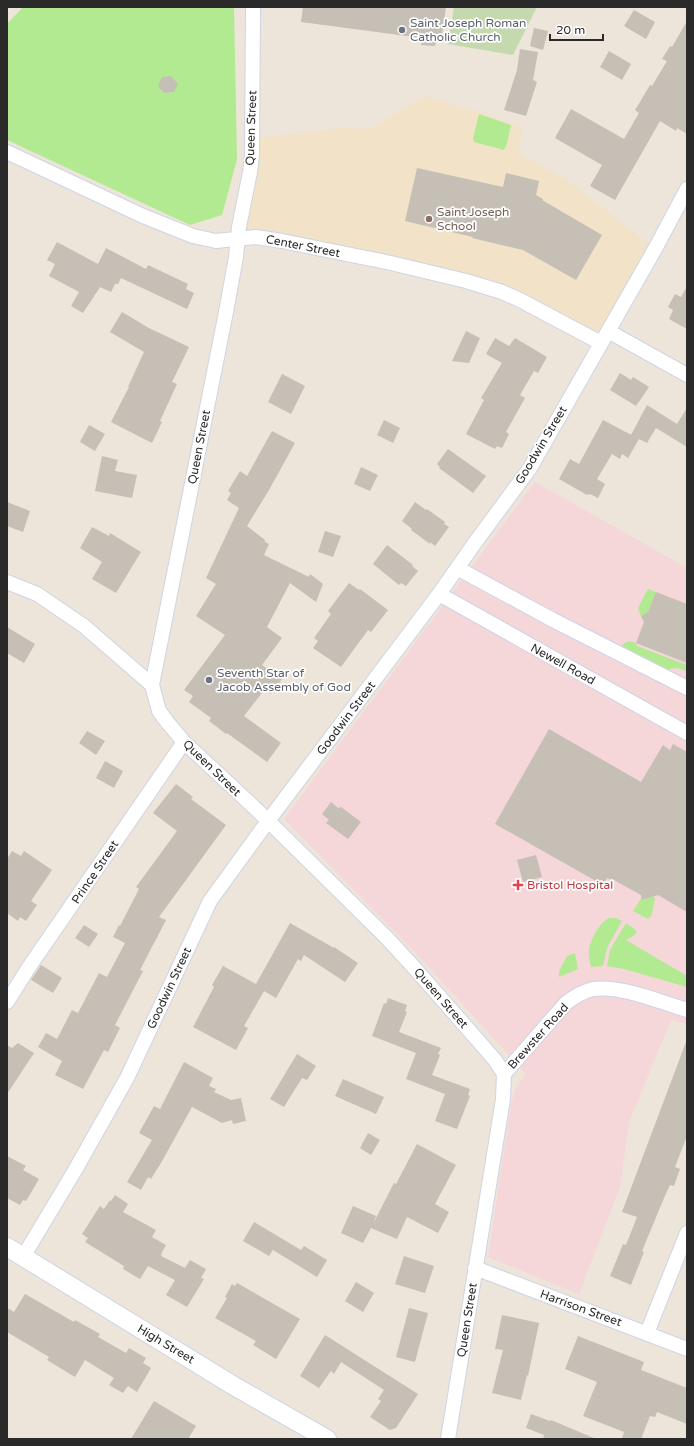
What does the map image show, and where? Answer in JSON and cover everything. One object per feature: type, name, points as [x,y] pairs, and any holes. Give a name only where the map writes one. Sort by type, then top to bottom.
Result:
[{"type":"street","name":"Queen Street","points":[[253,7],[252,155],[226,312],[152,686],[159,710],[184,742],[268,821],[386,938],[483,1046],[504,1074],[503,1099],[448,1439]]},
{"type":"street","name":"Center Street","points":[[7,152],[143,216],[179,231],[210,240],[256,237],[282,241],[466,281],[493,289],[520,300],[687,375]]},
{"type":"street","name":"Goodwin Street","points":[[23,1257],[74,1172],[127,1078],[210,901],[268,821],[439,594],[530,468],[687,189]]},
{"type":"street","points":[[457,568],[553,620],[687,688]]},
{"type":"street","points":[[7,582],[37,594],[84,626],[152,686]]},
{"type":"street","name":"Newell Road","points":[[439,594],[687,733]]},
{"type":"street","name":"Prince Street","points":[[7,1002],[184,742]]},
{"type":"street","name":"Brewster Road","points":[[504,1074],[566,1003],[576,996],[592,989],[605,988],[620,990],[687,1010]]},
{"type":"street","points":[[647,1333],[687,1233]]},
{"type":"street","name":"High Street","points":[[7,1247],[234,1386],[327,1439]]},
{"type":"street","name":"Harrison Street","points":[[475,1268],[687,1348]]},
{"type":"shaded area","name":"Saint Joseph School","points":[[424,96],[479,112],[523,128],[519,149],[523,156],[567,180],[655,249],[601,343],[520,300],[249,237],[239,227],[252,139],[343,128],[371,129]]},
{"type":"shaded area","name":"Bristol Hospital","points":[[535,482],[687,568],[687,1024],[671,1020],[629,1122],[620,1187],[579,1294],[488,1257],[511,1106],[515,1089],[526,1074],[414,951],[284,819]]},
{"type":"green space","points":[[23,7],[234,7],[237,159],[222,215],[190,225],[7,140],[7,24]]},
{"type":"green space","points":[[454,7],[537,7],[513,55],[448,44]]},
{"type":"green space","points":[[479,114],[511,125],[504,150],[474,142],[473,138]]},
{"type":"green space","points":[[648,589],[656,592],[648,612],[641,616],[638,608]]},
{"type":"green space","points":[[629,641],[636,643],[637,646],[687,665],[687,671],[677,668],[642,673],[616,658],[623,644]]},
{"type":"green space","points":[[654,896],[655,900],[650,918],[648,919],[633,911],[642,897],[643,900]]},
{"type":"green space","points":[[609,918],[616,918],[622,921],[607,948],[603,966],[591,967],[589,953],[591,942],[605,920]]},
{"type":"green space","points":[[626,923],[637,931],[635,935],[626,940],[687,976],[687,987],[624,969],[607,966],[610,950]]},
{"type":"green space","points":[[575,953],[578,969],[559,977],[560,969],[567,956]]},
{"type":"building","name":"Saint Joseph Roman Catholic Church","points":[[303,7],[446,7],[441,42],[436,42],[435,46],[421,45],[422,38],[301,22]]},
{"type":"building","points":[[634,10],[655,22],[646,39],[624,26]]},
{"type":"building","points":[[687,21],[687,134],[677,128],[676,131],[660,121],[615,200],[590,186],[602,165],[555,138],[571,109],[624,139],[639,113],[635,110],[667,61],[662,59],[670,46],[672,47]]},
{"type":"building","points":[[534,28],[548,31],[543,50],[530,46]]},
{"type":"building","points":[[520,49],[538,52],[533,80],[537,82],[526,116],[504,110],[517,70]]},
{"type":"building","points":[[609,51],[631,64],[622,80],[600,67]]},
{"type":"building","points":[[171,76],[178,84],[174,92],[164,93],[158,86],[162,77]]},
{"type":"building","points":[[417,168],[503,187],[506,173],[539,181],[536,195],[602,235],[576,280],[523,250],[405,221]]},
{"type":"building","points":[[57,242],[98,264],[106,248],[146,269],[148,265],[188,284],[186,289],[194,293],[187,309],[121,278],[118,284],[115,284],[111,292],[100,287],[83,313],[71,306],[79,292],[49,276],[55,264],[47,260]]},
{"type":"building","points":[[687,286],[687,329],[669,319],[673,310],[668,307],[675,294],[681,297]]},
{"type":"building","points":[[122,312],[149,328],[189,347],[172,382],[177,384],[160,421],[162,422],[152,443],[111,422],[129,387],[144,352],[110,332]]},
{"type":"building","points":[[466,331],[480,338],[469,363],[452,361]]},
{"type":"building","points":[[495,338],[509,346],[515,338],[547,357],[538,373],[534,371],[520,395],[525,398],[506,432],[509,434],[502,448],[497,446],[495,449],[466,434],[484,400],[481,398],[502,363],[486,354]]},
{"type":"building","points":[[620,373],[631,380],[633,377],[649,387],[636,406],[610,390]]},
{"type":"building","points":[[282,374],[305,386],[291,414],[268,402]]},
{"type":"building","points":[[647,405],[677,424],[687,408],[687,447],[656,428],[647,443],[631,435]]},
{"type":"building","points":[[384,420],[400,428],[393,443],[377,435]]},
{"type":"building","points":[[603,420],[639,439],[628,458],[622,454],[620,459],[612,454],[597,479],[605,484],[598,498],[590,494],[587,495],[559,479],[570,459],[579,464]]},
{"type":"building","points":[[89,425],[105,434],[95,451],[80,442]]},
{"type":"building","points":[[272,431],[295,443],[247,526],[269,544],[264,555],[309,577],[310,574],[323,584],[316,602],[290,583],[267,627],[282,638],[262,665],[282,679],[271,694],[265,689],[244,716],[281,743],[267,762],[209,721],[211,718],[189,702],[193,696],[184,690],[225,635],[196,616],[216,584],[206,578],[239,508],[227,500],[231,493],[228,491],[240,471],[247,476]]},
{"type":"building","points":[[448,449],[486,476],[473,493],[439,468],[440,467],[437,464]]},
{"type":"building","points":[[102,456],[118,460],[115,471],[137,475],[132,498],[95,491]]},
{"type":"building","points":[[361,467],[378,475],[370,491],[354,484]]},
{"type":"building","points":[[7,502],[30,511],[23,532],[7,526]]},
{"type":"building","points":[[415,502],[445,522],[444,524],[449,527],[435,546],[411,530],[412,529],[402,521]]},
{"type":"building","points":[[92,527],[109,536],[110,533],[141,552],[116,593],[92,579],[102,562],[80,548]]},
{"type":"building","points":[[325,531],[341,536],[333,557],[318,552]]},
{"type":"building","points":[[387,545],[413,565],[412,566],[418,571],[406,586],[401,583],[399,585],[373,564]]},
{"type":"building","points":[[349,583],[359,590],[360,589],[388,610],[371,632],[368,630],[341,667],[313,648],[318,641],[314,638],[331,614],[328,611]]},
{"type":"building","points":[[656,592],[687,604],[687,663],[636,643],[644,622],[641,616],[648,612]]},
{"type":"building","points":[[7,627],[35,644],[24,663],[7,653]]},
{"type":"building","points":[[549,729],[641,782],[663,745],[670,750],[673,744],[687,752],[687,912],[658,895],[642,900],[641,895],[612,879],[607,878],[603,885],[495,824]]},
{"type":"building","points":[[87,731],[105,741],[96,755],[79,743]]},
{"type":"building","points":[[105,761],[123,771],[114,788],[96,778]]},
{"type":"building","points":[[176,784],[193,797],[191,799],[226,825],[159,917],[166,920],[140,970],[143,971],[115,1025],[120,1028],[108,1052],[104,1050],[83,1089],[55,1075],[62,1061],[38,1047],[46,1033],[57,1039],[72,1010],[78,1013],[99,973],[107,977],[125,943],[113,937],[139,889],[136,887],[177,831],[153,813]]},
{"type":"building","points":[[331,802],[338,808],[341,807],[361,822],[348,839],[326,823],[329,820],[322,814]]},
{"type":"building","points":[[12,851],[21,856],[24,851],[52,870],[31,901],[37,905],[26,921],[20,917],[18,921],[7,913],[7,859]]},
{"type":"building","points":[[536,855],[542,877],[523,882],[517,860]]},
{"type":"building","points":[[290,923],[334,947],[358,963],[345,982],[304,955],[301,961],[298,959],[276,998],[264,991],[244,1026],[248,1028],[236,1050],[193,1027],[214,987],[212,985],[223,966],[256,984]]},
{"type":"building","points":[[84,925],[98,934],[89,947],[75,938]]},
{"type":"building","points":[[41,965],[62,978],[53,993],[31,980]]},
{"type":"building","points":[[388,998],[407,1005],[405,1011],[407,1012],[399,1032],[441,1048],[438,1054],[440,1055],[432,1075],[470,1089],[468,1095],[470,1096],[457,1129],[435,1121],[445,1094],[406,1079],[416,1053],[372,1036],[384,1003],[386,1004]]},
{"type":"building","points":[[686,1042],[687,1136],[675,1167],[680,1169],[674,1186],[670,1185],[664,1198],[642,1251],[644,1252],[631,1285],[610,1276],[623,1244],[626,1245],[637,1217],[622,1212]]},
{"type":"building","points":[[18,1043],[34,1053],[7,1094],[7,1045],[12,1048]]},
{"type":"building","points":[[297,1054],[316,1066],[307,1080],[302,1078],[284,1107],[270,1099]]},
{"type":"building","points":[[184,1062],[213,1078],[209,1086],[216,1089],[214,1092],[231,1100],[241,1098],[246,1121],[233,1124],[232,1120],[222,1123],[192,1107],[161,1163],[151,1179],[148,1177],[141,1190],[127,1182],[152,1140],[139,1133],[154,1106],[160,1109]]},
{"type":"building","points":[[343,1079],[384,1097],[376,1114],[335,1096]]},
{"type":"building","points":[[368,1133],[380,1140],[371,1155],[360,1148]]},
{"type":"building","points":[[417,1144],[456,1165],[435,1204],[449,1212],[438,1233],[407,1217],[397,1239],[371,1228],[363,1243],[341,1233],[353,1206],[376,1216],[373,1224],[394,1183],[396,1184]]},
{"type":"building","points":[[7,1156],[26,1166],[23,1170],[39,1179],[26,1201],[23,1200],[20,1205],[7,1198]]},
{"type":"building","points":[[115,1195],[128,1204],[123,1212],[156,1230],[152,1237],[166,1245],[161,1256],[185,1268],[190,1260],[206,1269],[201,1278],[204,1279],[187,1307],[166,1295],[175,1280],[148,1266],[140,1279],[123,1269],[124,1266],[85,1242],[88,1238],[82,1234],[100,1206],[104,1209]]},
{"type":"building","points":[[254,1222],[301,1250],[304,1246],[327,1260],[317,1277],[273,1250],[269,1256],[243,1241]]},
{"type":"building","points":[[404,1256],[434,1266],[425,1293],[395,1284]]},
{"type":"building","points":[[356,1282],[374,1293],[363,1312],[345,1301]]},
{"type":"building","points":[[237,1283],[300,1319],[276,1359],[253,1345],[256,1341],[215,1318],[227,1298],[225,1297],[232,1284],[235,1286]]},
{"type":"building","points":[[25,1294],[74,1322],[75,1320],[100,1334],[98,1337],[126,1353],[129,1348],[146,1358],[143,1363],[151,1368],[137,1392],[128,1386],[123,1393],[109,1385],[114,1378],[85,1360],[75,1377],[47,1360],[49,1357],[7,1332],[7,1308],[14,1312]]},
{"type":"building","points":[[409,1308],[428,1313],[415,1362],[396,1357]]},
{"type":"building","points":[[502,1315],[539,1323],[528,1376],[527,1375],[521,1400],[492,1393],[503,1350],[495,1349]]},
{"type":"building","points":[[325,1335],[418,1394],[396,1428],[390,1430],[370,1417],[381,1401],[378,1399],[384,1390],[341,1362],[334,1374],[331,1371],[319,1388],[300,1376]]},
{"type":"building","points":[[578,1336],[644,1362],[641,1370],[687,1388],[687,1424],[657,1412],[655,1417],[650,1416],[641,1439],[622,1439],[624,1432],[583,1416],[597,1382],[565,1369]]},
{"type":"building","points":[[154,1401],[196,1426],[188,1439],[131,1439]]},
{"type":"building","points":[[531,1414],[550,1421],[551,1420],[596,1439],[543,1439],[544,1435],[526,1428]]},
{"type":"place","name":"Saint Joseph Roman Catholic Church","points":[[402,30]]},
{"type":"place","name":"Saint Joseph School","points":[[429,219]]},
{"type":"place","name":"Seventh Star of Jacob Assembly of God","points":[[209,680]]},
{"type":"place","name":"Bristol Hospital","points":[[518,885]]}]
